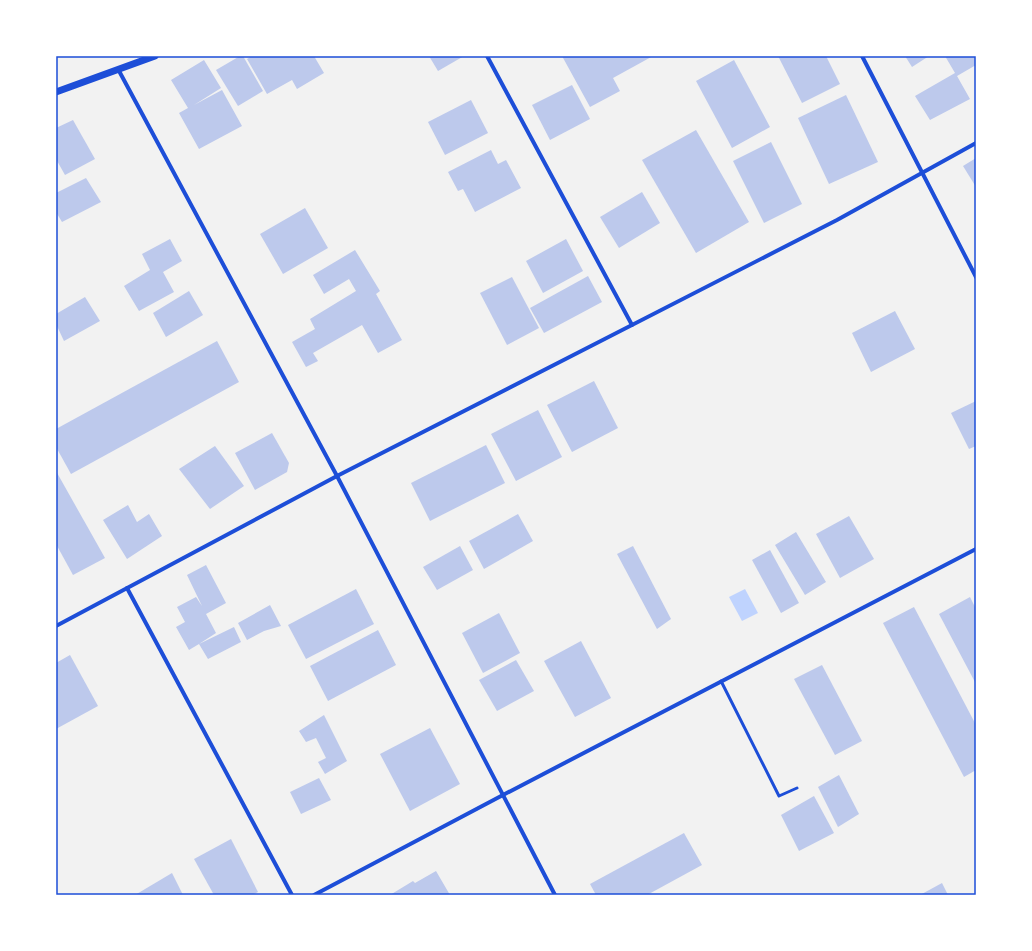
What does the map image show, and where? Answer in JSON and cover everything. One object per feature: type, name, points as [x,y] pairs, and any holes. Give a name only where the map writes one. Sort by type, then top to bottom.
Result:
[{"type":"street","points":[[56,92],[155,56]]},
{"type":"street","points":[[487,56],[632,325]]},
{"type":"street","points":[[862,56],[976,277]]},
{"type":"street","points":[[118,69],[337,476],[555,895]]},
{"type":"street","points":[[56,626],[337,476],[837,220],[921,172],[976,143]]},
{"type":"street","points":[[314,895],[721,681],[976,550]]},
{"type":"street","points":[[127,588],[292,895]]},
{"type":"lane","points":[[721,681],[780,796],[797,788]]},
{"type":"water","points":[[745,589],[758,613],[742,621],[729,597]]},
{"type":"building","points":[[240,56],[243,56],[263,91],[238,106],[216,70]]},
{"type":"building","points":[[252,56],[314,56],[324,73],[297,89],[292,80],[267,94],[247,59]]},
{"type":"building","points":[[429,56],[464,56],[438,71]]},
{"type":"building","points":[[562,56],[653,56],[613,78],[620,91],[590,107]]},
{"type":"building","points":[[778,56],[826,56],[840,84],[802,103]]},
{"type":"building","points":[[905,56],[929,56],[912,67]]},
{"type":"building","points":[[945,56],[976,56],[976,65],[957,76],[970,99],[930,120],[915,96],[955,73]]},
{"type":"building","points":[[204,60],[221,88],[194,105],[222,90],[242,126],[199,149],[179,113],[188,108],[171,80]]},
{"type":"building","points":[[734,60],[770,127],[732,148],[696,81]]},
{"type":"building","points":[[572,85],[590,119],[550,140],[532,105]]},
{"type":"building","points":[[846,95],[878,162],[829,184],[798,118]]},
{"type":"building","points":[[471,100],[488,133],[445,155],[428,122]]},
{"type":"building","points":[[73,120],[95,159],[65,175],[56,159],[56,128]]},
{"type":"building","points":[[696,130],[749,222],[696,253],[642,160]]},
{"type":"building","points":[[771,142],[802,204],[764,223],[733,161]]},
{"type":"building","points":[[491,150],[498,164],[506,160],[521,188],[475,212],[463,189],[458,191],[448,172]]},
{"type":"building","points":[[976,158],[976,187],[963,166]]},
{"type":"building","points":[[86,178],[101,202],[62,222],[56,212],[56,193]]},
{"type":"building","points":[[642,192],[660,223],[619,248],[600,217]]},
{"type":"building","points":[[305,208],[328,248],[283,274],[260,234]]},
{"type":"building","points":[[170,239],[182,261],[163,272],[174,292],[139,311],[124,286],[150,270],[142,254]]},
{"type":"building","points":[[566,239],[583,271],[543,293],[526,261]]},
{"type":"building","points":[[355,250],[380,291],[376,294],[402,340],[378,353],[362,325],[313,353],[318,361],[306,367],[292,342],[315,329],[310,319],[356,291],[349,279],[324,294],[313,275]]},
{"type":"building","points":[[588,276],[602,302],[544,333],[530,308]]},
{"type":"building","points":[[512,277],[539,328],[507,345],[480,293]]},
{"type":"building","points":[[189,291],[203,315],[166,337],[153,313]]},
{"type":"building","points":[[85,297],[100,321],[64,341],[56,324],[56,314]]},
{"type":"building","points":[[895,311],[915,349],[871,372],[852,333]]},
{"type":"building","points":[[217,341],[239,382],[71,474],[56,447],[56,429]]},
{"type":"building","points":[[594,381],[618,428],[572,452],[547,405]]},
{"type":"building","points":[[976,401],[976,446],[969,449],[951,413]]},
{"type":"building","points":[[538,410],[562,457],[516,481],[491,434]]},
{"type":"building","points":[[272,433],[289,463],[287,472],[255,490],[235,453]]},
{"type":"building","points":[[486,445],[505,483],[430,521],[411,483]]},
{"type":"building","points":[[215,446],[244,486],[210,509],[179,469]]},
{"type":"building","points":[[56,471],[105,558],[73,575],[56,544]]},
{"type":"building","points":[[128,505],[137,522],[149,514],[162,536],[127,559],[103,520]]},
{"type":"building","points":[[518,514],[533,541],[484,569],[469,541]]},
{"type":"building","points":[[849,516],[874,559],[840,578],[816,534]]},
{"type":"building","points":[[796,532],[826,582],[805,595],[775,545]]},
{"type":"building","points":[[460,546],[473,570],[437,590],[423,567]]},
{"type":"building","points":[[633,546],[671,619],[657,629],[617,554]]},
{"type":"building","points":[[770,550],[799,603],[781,613],[752,560]]},
{"type":"building","points":[[206,565],[226,603],[206,614],[216,633],[189,650],[176,627],[185,622],[177,607],[196,597],[202,606],[187,575]]},
{"type":"building","points":[[356,589],[374,624],[306,659],[288,625]]},
{"type":"building","points":[[970,597],[976,609],[976,684],[939,614]]},
{"type":"building","points":[[270,605],[281,626],[264,631],[247,640],[238,623]]},
{"type":"building","points":[[914,607],[976,725],[976,770],[964,777],[883,623]]},
{"type":"building","points":[[499,613],[520,653],[483,673],[462,633]]},
{"type":"building","points":[[234,627],[241,642],[208,659],[199,644]]},
{"type":"building","points":[[378,630],[396,665],[328,701],[310,666]]},
{"type":"building","points":[[581,641],[611,698],[575,717],[544,661]]},
{"type":"building","points":[[70,655],[98,706],[56,729],[56,663]]},
{"type":"building","points":[[516,660],[534,691],[497,711],[479,680]]},
{"type":"building","points":[[822,665],[862,741],[835,755],[794,679]]},
{"type":"building","points":[[324,715],[347,761],[325,774],[318,762],[326,758],[316,738],[306,742],[299,731]]},
{"type":"building","points":[[430,728],[460,784],[410,811],[380,754]]},
{"type":"building","points":[[839,775],[859,814],[838,827],[818,787]]},
{"type":"building","points":[[319,778],[331,800],[301,814],[290,792]]},
{"type":"building","points":[[814,796],[834,833],[799,851],[781,815]]},
{"type":"building","points":[[684,833],[702,865],[647,895],[596,895],[590,884]]},
{"type":"building","points":[[231,839],[258,892],[252,895],[214,895],[194,859]]},
{"type":"building","points":[[436,871],[450,895],[390,895],[413,881],[415,883]]},
{"type":"building","points":[[172,873],[183,895],[135,895]]},
{"type":"building","points":[[942,883],[948,895],[920,895]]}]
